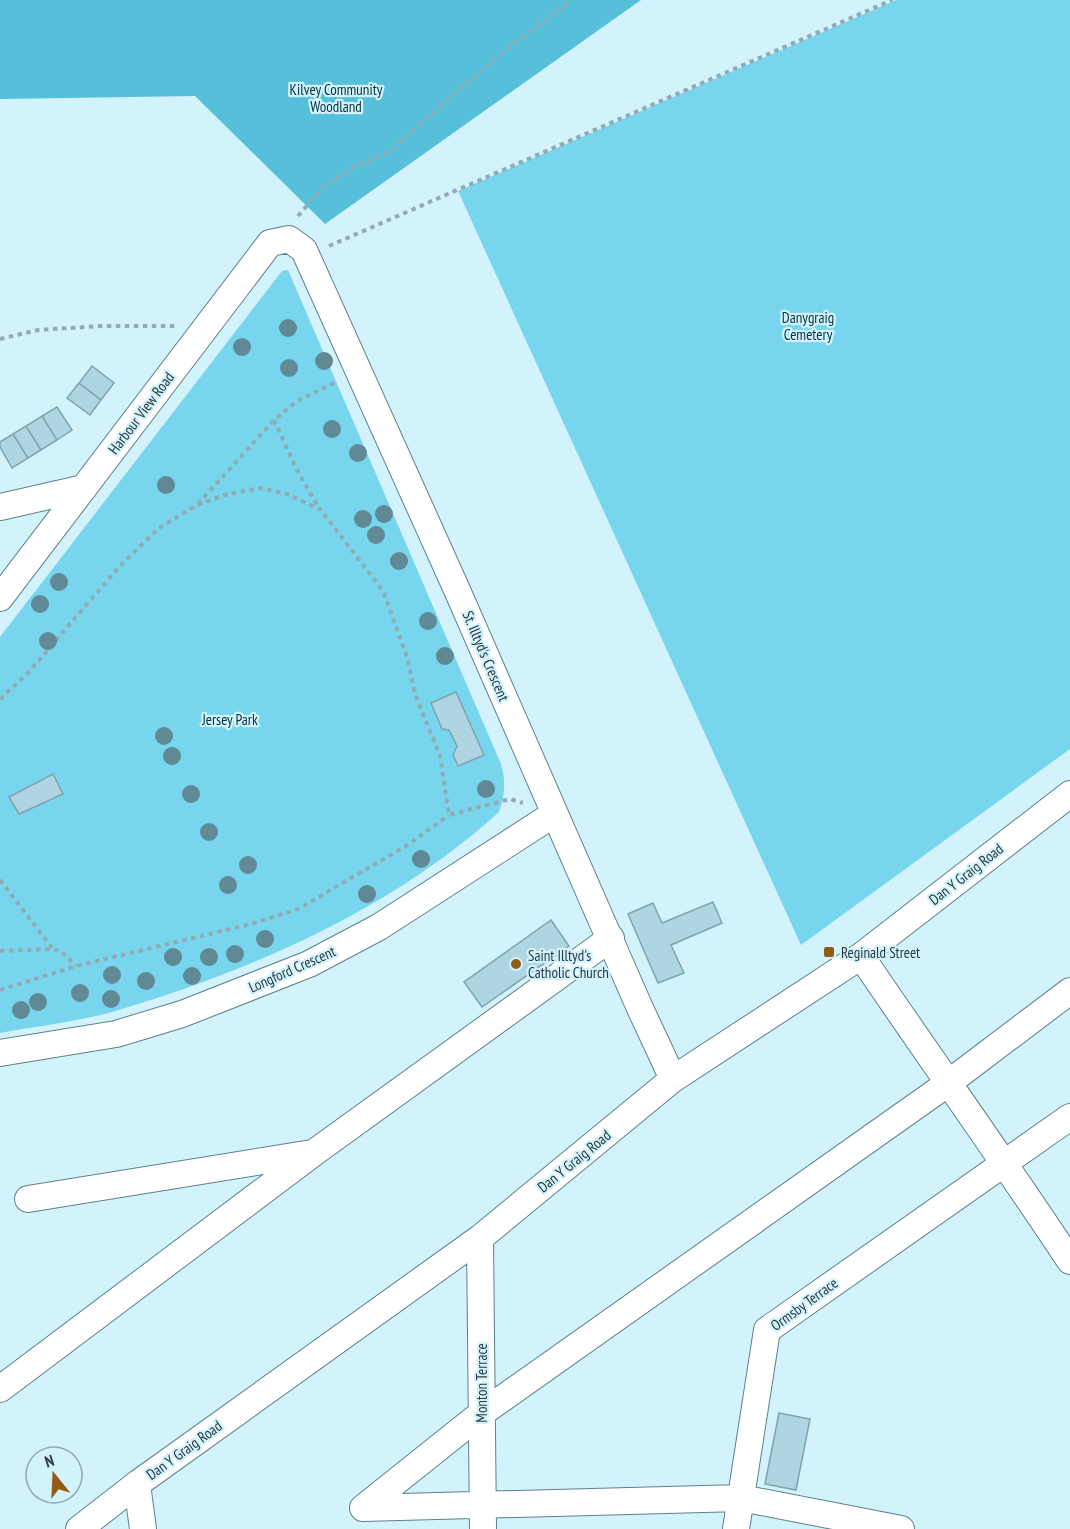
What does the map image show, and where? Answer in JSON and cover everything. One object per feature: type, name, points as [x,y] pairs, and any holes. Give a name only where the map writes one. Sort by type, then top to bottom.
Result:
[{"type":"street","name":"Harbour View Road","points":[[0,598],[270,243],[298,247]]},
{"type":"street","name":"St. Illtyd's Crescent","points":[[298,247],[359,371],[673,1079]]},
{"type":"street","points":[[0,507],[84,488]]},
{"type":"street","name":"Dan Y Graig Road","points":[[79,1529],[137,1484],[480,1238],[673,1079],[861,956],[1070,794]]},
{"type":"street","name":"Longford Crescent","points":[[0,1053],[116,1034],[182,1014],[309,964],[379,927],[554,814]]},
{"type":"street","points":[[0,1389],[315,1152],[611,938]]},
{"type":"street","points":[[861,956],[947,1084],[1006,1162],[1070,1261]]},
{"type":"street","points":[[901,1529],[741,1498],[482,1518],[363,1508],[482,1413],[947,1084],[1070,991]]},
{"type":"street","name":"Ormsby Terrace","points":[[736,1529],[767,1330],[1070,1117]]},
{"type":"street","points":[[28,1199],[315,1152]]},
{"type":"street","name":"Monton Terrace","points":[[480,1238],[482,1518]]},
{"type":"street","points":[[137,1484],[142,1529]]},
{"type":"path","points":[[572,0],[495,58],[389,152],[355,166],[323,187],[298,216],[298,247],[391,221],[892,0]]},
{"type":"path","points":[[0,339],[38,330],[102,326],[167,327],[209,322]]},
{"type":"path","points":[[197,505],[274,420],[297,400],[359,371]]},
{"type":"path","points":[[274,420],[297,470],[321,510],[383,591],[391,610],[415,694],[440,756],[449,814]]},
{"type":"path","points":[[0,699],[63,636],[119,567],[159,528],[197,505],[224,495],[260,488],[286,494],[321,510]]},
{"type":"path","points":[[0,990],[76,966],[252,924],[298,909],[406,846],[449,814],[510,799],[554,814]]},
{"type":"path","points":[[0,880],[53,949]]},
{"type":"path","points":[[0,951],[53,949],[62,952],[76,966]]},
{"type":"green space","name":"Kilvey Community Woodland","points":[[0,0],[641,0],[325,224],[195,96],[0,99]]},
{"type":"green space","name":"Danygraig Cemetery","points":[[896,0],[1070,0],[1070,749],[801,945],[458,191]]},
{"type":"green space","name":"Jersey Park","points":[[288,270],[501,764],[504,788],[499,812],[413,879],[366,908],[267,957],[164,996],[112,1012],[0,1033],[0,637],[282,271]]},
{"type":"building","points":[[92,366],[114,383],[101,400],[79,383]]},
{"type":"building","points":[[79,383],[101,400],[90,415],[67,398]]},
{"type":"building","points":[[57,407],[72,430],[57,440],[42,416]]},
{"type":"building","points":[[42,416],[57,440],[41,450],[26,426]]},
{"type":"building","points":[[26,426],[41,450],[28,458],[13,434]]},
{"type":"building","points":[[13,434],[28,458],[12,468],[0,447],[0,442]]},
{"type":"building","points":[[456,692],[484,755],[458,766],[453,755],[457,746],[449,730],[442,729],[431,703]]},
{"type":"building","points":[[53,774],[63,794],[19,814],[9,797]]},
{"type":"building","points":[[713,902],[722,923],[671,945],[684,973],[658,983],[628,914],[653,903],[662,923]]},
{"type":"building","name":"Saint Illtyd's Catholic Church","points":[[551,920],[569,946],[482,1007],[464,982]]},
{"type":"building","points":[[779,1413],[810,1419],[796,1490],[765,1484]]},
{"type":"place","name":"Reginald Street","points":[[829,952]]},
{"type":"place","name":"Saint Illtyd's Catholic Church","points":[[516,964]]}]
